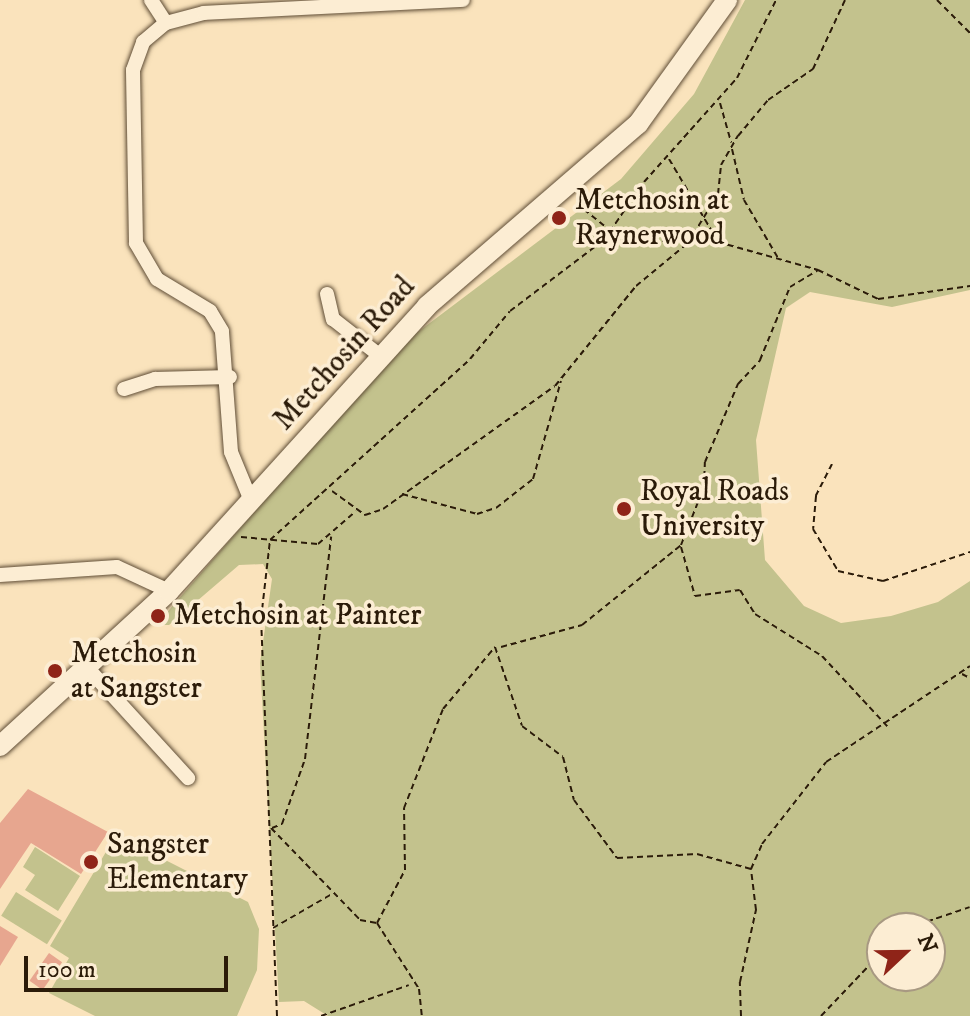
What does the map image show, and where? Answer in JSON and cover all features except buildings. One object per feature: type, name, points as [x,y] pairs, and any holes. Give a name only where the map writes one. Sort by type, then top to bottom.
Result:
[{"type":"main road","name":"Metchosin Road","points":[[0,746],[83,663],[169,591],[229,529],[379,355],[638,124],[727,0]]},
{"type":"street","points":[[151,0],[166,23]]},
{"type":"street","points":[[252,503],[231,452],[230,377],[210,311],[157,279],[136,243],[133,70],[143,42],[166,23],[204,13],[463,0]]},
{"type":"street","points":[[327,294],[333,319],[379,355]]},
{"type":"street","points":[[124,389],[155,379],[230,377]]},
{"type":"street","points":[[0,575],[117,567],[169,591]]},
{"type":"street","points":[[83,663],[188,778]]},
{"type":"path","points":[[277,1016],[261,619],[270,540],[331,491],[470,359],[510,311],[608,234],[719,101],[776,0]]},
{"type":"path","points":[[331,491],[357,510],[383,509],[561,379],[636,286],[688,243],[702,219],[732,146],[768,100],[813,69],[845,0]]},
{"type":"path","points":[[937,0],[970,33]]},
{"type":"path","points":[[719,101],[744,200],[778,259]]},
{"type":"path","points":[[669,158],[718,242]]},
{"type":"path","points":[[564,190],[608,234],[688,243],[718,242],[818,270],[890,300],[970,286]]},
{"type":"path","points":[[377,923],[405,870],[404,808],[443,709],[486,654],[500,648],[505,641],[582,625],[681,545],[704,487],[705,462],[738,384],[760,360],[790,287],[818,270]]},
{"type":"path","points":[[401,494],[477,514],[496,508],[533,479],[561,379]]},
{"type":"path","points":[[832,464],[816,496],[813,529],[838,571],[883,581],[970,552]]},
{"type":"path","points":[[229,529],[270,540],[318,544],[331,537],[357,510]]},
{"type":"path","points":[[271,828],[282,824],[305,759],[331,537]]},
{"type":"path","points":[[681,545],[695,596],[740,590],[755,614],[822,656],[887,726]]},
{"type":"path","points":[[500,648],[522,726],[563,757],[574,800],[617,858],[697,854],[751,869]]},
{"type":"path","points":[[741,1016],[740,982],[756,910],[751,869],[826,762],[887,726],[970,666]]},
{"type":"path","points":[[961,674],[970,678]]},
{"type":"path","points":[[271,828],[360,920],[377,923]]},
{"type":"path","points":[[273,928],[333,894]]},
{"type":"path","points":[[946,915],[970,907]]},
{"type":"path","points":[[377,923],[410,984],[419,989],[422,1016]]},
{"type":"path","points":[[821,1016],[866,969]]},
{"type":"path","points":[[321,1016],[410,984]]},
{"type":"shaded area","name":"Royal Roads University","points":[[745,0],[970,0],[970,290],[892,307],[810,292],[786,308],[756,440],[765,560],[804,606],[841,623],[891,616],[938,602],[970,581],[970,1016],[328,1016],[304,1001],[279,1002],[260,663],[272,579],[263,564],[239,565],[169,625],[156,625],[398,347],[621,179],[694,94]]},
{"type":"shaded area","points":[[116,835],[248,902],[259,929],[257,970],[237,1016],[95,1016],[49,993],[69,958],[50,946]]},
{"type":"shaded area","points":[[35,847],[80,876],[58,911],[25,890],[35,875],[23,867]]},
{"type":"shaded area","points":[[16,892],[62,921],[47,944],[1,916]]},
{"type":"place","name":"Metchosin at Raynerwood","points":[[559,218]]},
{"type":"place","name":"Royal Roads University","points":[[624,509]]},
{"type":"place","name":"Metchosin at Painter","points":[[158,616]]},
{"type":"place","name":"Metchosin at Sangster","points":[[55,671]]},
{"type":"place","name":"Sangster Elementary","points":[[91,862]]}]
